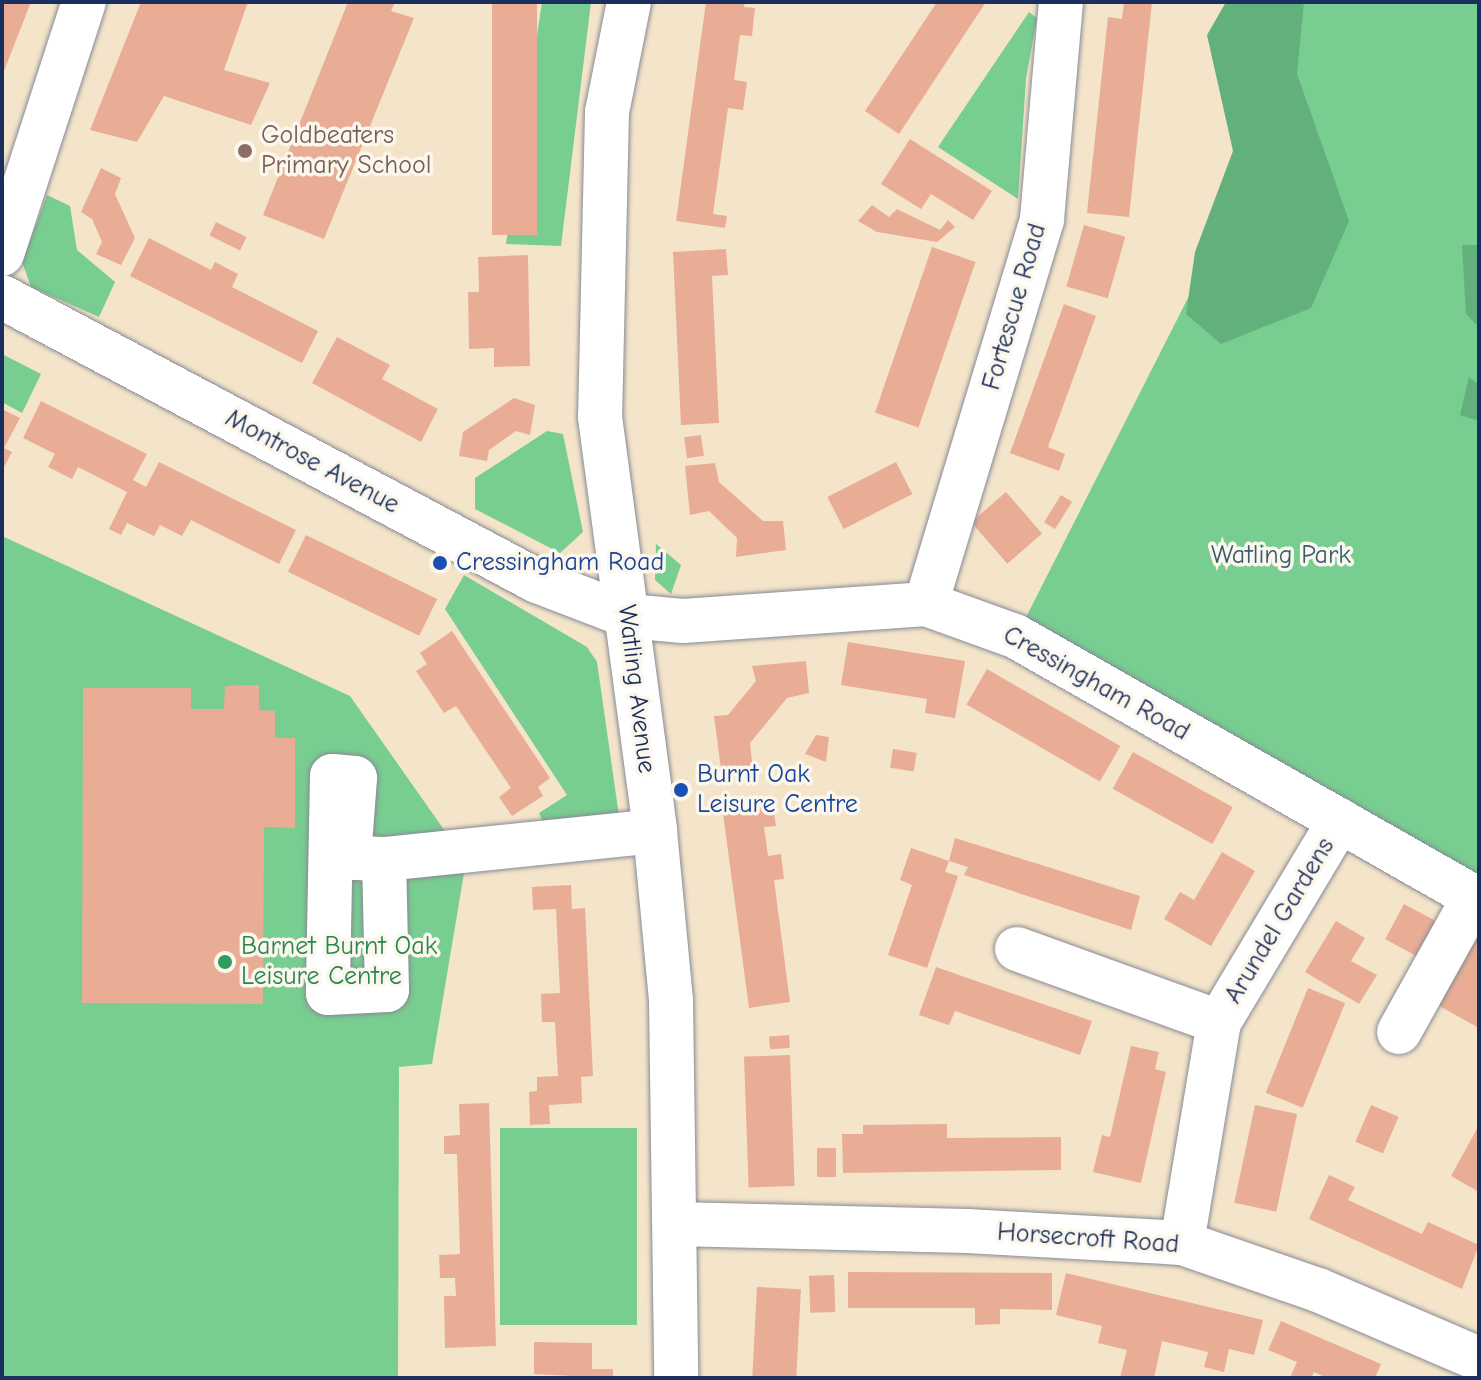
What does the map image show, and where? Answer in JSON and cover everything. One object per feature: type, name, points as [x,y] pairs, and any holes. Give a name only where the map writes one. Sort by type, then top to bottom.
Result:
[{"type":"street","points":[[2,254],[84,2]]},
{"type":"street","name":"Watling Avenue","points":[[629,2],[607,112],[600,417],[655,831],[671,1000],[676,1378]]},
{"type":"street","name":"Fortescue Road","points":[[926,604],[1042,219],[1061,2]]},
{"type":"street","name":"Montrose Avenue","points":[[2,297],[537,581],[628,616]]},
{"type":"street","name":"Cressingham Road","points":[[628,616],[683,621],[926,604],[1015,636],[1476,898]]},
{"type":"street","name":"Arundel Gardens","points":[[1182,1243],[1219,1022],[1340,820]]},
{"type":"street","points":[[384,859],[655,831]]},
{"type":"street","points":[[1399,1032],[1476,898]]},
{"type":"street","name":"Arundel Gardens","points":[[1017,949],[1219,1022]]},
{"type":"street","name":"Horsecroft Road","points":[[676,1224],[967,1231],[1182,1243],[1318,1290],[1472,1361]]},
{"type":"green space","points":[[542,2],[591,2],[561,246],[506,244]]},
{"type":"green space","points":[[1226,2],[1304,2],[1297,74],[1349,221],[1311,308],[1221,344],[1186,314],[1195,252],[1233,151],[1207,35]]},
{"type":"green space","name":"Watling Park","points":[[1245,2],[1479,2],[1479,901],[1017,635],[1256,164]]},
{"type":"green space","points":[[1029,12],[1037,18],[1026,78],[1018,199],[938,147]]},
{"type":"green space","points":[[47,195],[70,206],[77,250],[115,282],[99,317],[31,287],[22,262]]},
{"type":"green space","points":[[1462,245],[1479,245],[1479,327],[1466,314]]},
{"type":"green space","points":[[2,354],[41,374],[22,413],[2,402]]},
{"type":"green space","points":[[1469,377],[1479,385],[1479,421],[1460,415]]},
{"type":"green space","points":[[547,431],[563,434],[583,532],[560,553],[475,509],[475,478]]},
{"type":"green space","name":"Barnet Burnt Oak Leisure Centre","points":[[2,536],[350,696],[466,861],[432,1064],[399,1067],[398,1378],[2,1378]]},
{"type":"green space","points":[[656,544],[681,565],[671,594],[655,580]]},
{"type":"green space","points":[[464,575],[587,647],[597,662],[620,823],[546,829],[539,813],[567,795],[445,609]]},
{"type":"green space","points":[[500,1128],[637,1128],[637,1325],[500,1325]]},
{"type":"building","points":[[2,2],[31,2],[2,76]]},
{"type":"building","points":[[141,2],[248,2],[224,70],[270,83],[251,125],[164,96],[137,142],[90,130]]},
{"type":"building","points":[[348,2],[395,2],[391,11],[414,18],[324,239],[263,215]]},
{"type":"building","points":[[492,2],[537,2],[537,235],[492,235]]},
{"type":"building","points":[[706,2],[745,2],[744,7],[755,8],[752,36],[740,35],[734,80],[747,82],[743,110],[728,108],[713,214],[727,216],[725,228],[676,221]]},
{"type":"building","points":[[937,2],[986,2],[899,134],[865,111]]},
{"type":"building","points":[[1124,2],[1152,2],[1129,217],[1087,213],[1108,17],[1122,19]]},
{"type":"building","points":[[910,139],[992,191],[973,220],[931,194],[921,209],[881,184]]},
{"type":"building","points":[[101,168],[121,178],[115,194],[135,238],[121,265],[96,254],[102,242],[92,219],[81,212]]},
{"type":"building","points":[[872,205],[889,217],[897,209],[940,230],[948,220],[955,227],[937,242],[877,232],[858,221]]},
{"type":"building","points":[[216,222],[247,237],[240,250],[209,235]]},
{"type":"building","points":[[1084,225],[1125,237],[1108,298],[1066,287]]},
{"type":"building","points":[[149,238],[211,270],[215,262],[238,274],[232,287],[318,331],[302,363],[130,276]]},
{"type":"building","points":[[932,247],[975,262],[919,427],[875,412]]},
{"type":"building","points":[[726,249],[728,275],[712,276],[719,423],[681,425],[673,252]]},
{"type":"building","points":[[528,255],[530,366],[494,367],[494,348],[469,349],[468,292],[479,292],[478,257]]},
{"type":"building","points":[[1064,304],[1096,316],[1048,447],[1065,454],[1059,471],[1010,453]]},
{"type":"building","points":[[337,337],[390,365],[382,379],[438,409],[421,442],[312,383]]},
{"type":"building","points":[[514,398],[535,405],[530,435],[516,431],[489,450],[487,461],[459,456],[463,432]]},
{"type":"building","points":[[41,401],[147,454],[133,480],[146,487],[159,462],[296,530],[279,564],[191,520],[182,536],[160,525],[154,536],[127,523],[121,535],[109,529],[127,492],[78,467],[72,479],[48,467],[55,454],[23,438]]},
{"type":"building","points":[[2,409],[20,418],[4,448],[12,452],[2,471]]},
{"type":"building","points":[[701,435],[704,456],[687,458],[684,437]]},
{"type":"building","points":[[896,462],[912,494],[844,529],[827,497]]},
{"type":"building","points":[[715,463],[719,482],[763,521],[783,521],[786,550],[736,557],[737,538],[709,511],[690,515],[685,466]]},
{"type":"building","points":[[1006,492],[1042,534],[1007,564],[971,522]]},
{"type":"building","points":[[1061,495],[1072,502],[1055,529],[1044,522]]},
{"type":"building","points":[[306,535],[437,599],[419,636],[288,572]]},
{"type":"building","points":[[452,631],[550,778],[538,787],[543,796],[512,816],[499,797],[511,788],[456,706],[444,713],[416,671],[427,664],[420,653]]},
{"type":"building","points":[[848,642],[965,661],[955,718],[925,713],[927,699],[841,685]]},
{"type":"building","points":[[806,661],[809,693],[787,698],[750,743],[753,771],[722,776],[714,716],[728,715],[756,681],[752,666]]},
{"type":"building","points":[[987,669],[1120,746],[1100,782],[966,705]]},
{"type":"building","name":"Barnet Burnt Oak Leisure Centre","points":[[259,685],[259,710],[275,711],[275,738],[295,738],[295,828],[264,827],[263,1004],[82,1003],[83,688],[191,688],[191,709],[224,709],[225,686]]},
{"type":"building","points":[[816,735],[829,737],[826,762],[805,754]]},
{"type":"building","points":[[893,749],[917,753],[914,772],[890,768]]},
{"type":"building","points":[[1133,752],[1233,807],[1212,844],[1113,789]]},
{"type":"building","points":[[772,800],[776,826],[764,827],[768,856],[781,854],[784,879],[774,880],[790,1002],[749,1008],[722,806]]},
{"type":"building","points":[[955,838],[1140,896],[1131,930],[964,875],[968,867],[949,861]]},
{"type":"building","points":[[911,848],[949,861],[945,872],[958,876],[927,968],[888,955],[912,885],[900,880]]},
{"type":"building","points":[[1222,852],[1255,871],[1211,946],[1164,919],[1180,892],[1194,900]]},
{"type":"building","points":[[571,885],[572,909],[585,908],[593,1076],[581,1077],[582,1103],[549,1105],[550,1124],[530,1125],[529,1092],[537,1091],[537,1077],[558,1076],[555,1022],[542,1022],[541,994],[560,993],[556,909],[533,910],[532,887]]},
{"type":"building","points":[[1404,904],[1449,928],[1430,963],[1385,939]]},
{"type":"building","points":[[1336,921],[1365,938],[1351,961],[1377,975],[1359,1004],[1305,972]]},
{"type":"building","points":[[1463,926],[1479,935],[1479,1028],[1423,997]]},
{"type":"building","points":[[936,967],[1092,1021],[1080,1055],[955,1011],[949,1025],[919,1015]]},
{"type":"building","points":[[1308,988],[1345,1003],[1303,1108],[1266,1093]]},
{"type":"building","points":[[789,1035],[790,1048],[770,1049],[769,1036]]},
{"type":"building","points":[[1131,1046],[1159,1052],[1155,1069],[1166,1072],[1141,1183],[1093,1172],[1102,1135],[1110,1137]]},
{"type":"building","points":[[790,1055],[795,1186],[749,1188],[744,1057]]},
{"type":"building","points":[[489,1103],[496,1346],[445,1348],[444,1296],[456,1296],[455,1278],[440,1278],[439,1255],[460,1254],[457,1154],[444,1154],[444,1136],[460,1135],[459,1104]]},
{"type":"building","points":[[1255,1105],[1297,1114],[1276,1212],[1234,1203]]},
{"type":"building","points":[[1371,1105],[1399,1117],[1383,1154],[1355,1142]]},
{"type":"building","points":[[947,1124],[947,1138],[1061,1137],[1061,1170],[843,1173],[842,1134],[863,1134],[863,1125]]},
{"type":"building","points":[[1479,1125],[1479,1192],[1451,1176]]},
{"type":"building","points":[[817,1148],[836,1148],[836,1177],[817,1177]]},
{"type":"building","points":[[1329,1175],[1355,1187],[1348,1200],[1422,1234],[1428,1222],[1479,1245],[1462,1289],[1309,1219]]},
{"type":"building","points":[[848,1272],[1052,1273],[1052,1310],[1000,1309],[1000,1324],[975,1325],[975,1308],[848,1308]]},
{"type":"building","points":[[1066,1273],[1263,1320],[1254,1355],[1229,1349],[1224,1372],[1204,1367],[1208,1352],[1162,1341],[1154,1378],[1120,1378],[1127,1350],[1098,1343],[1102,1326],[1056,1315]]},
{"type":"building","points":[[834,1275],[835,1312],[810,1313],[809,1276]]},
{"type":"building","points":[[757,1287],[801,1289],[796,1378],[752,1378]]},
{"type":"building","points":[[1281,1321],[1381,1364],[1375,1378],[1327,1378],[1314,1372],[1311,1378],[1290,1378],[1297,1362],[1268,1350]]},
{"type":"building","points":[[534,1342],[592,1343],[592,1369],[613,1369],[613,1378],[534,1374]]},
{"type":"place","name":"Goldbeaters Primary School","points":[[245,151]]},
{"type":"place","name":"Cressingham Road","points":[[440,563]]},
{"type":"place","name":"Burnt Oak Leisure Centre","points":[[681,790]]},
{"type":"place","name":"Barnet Burnt Oak Leisure Centre","points":[[225,962]]}]
